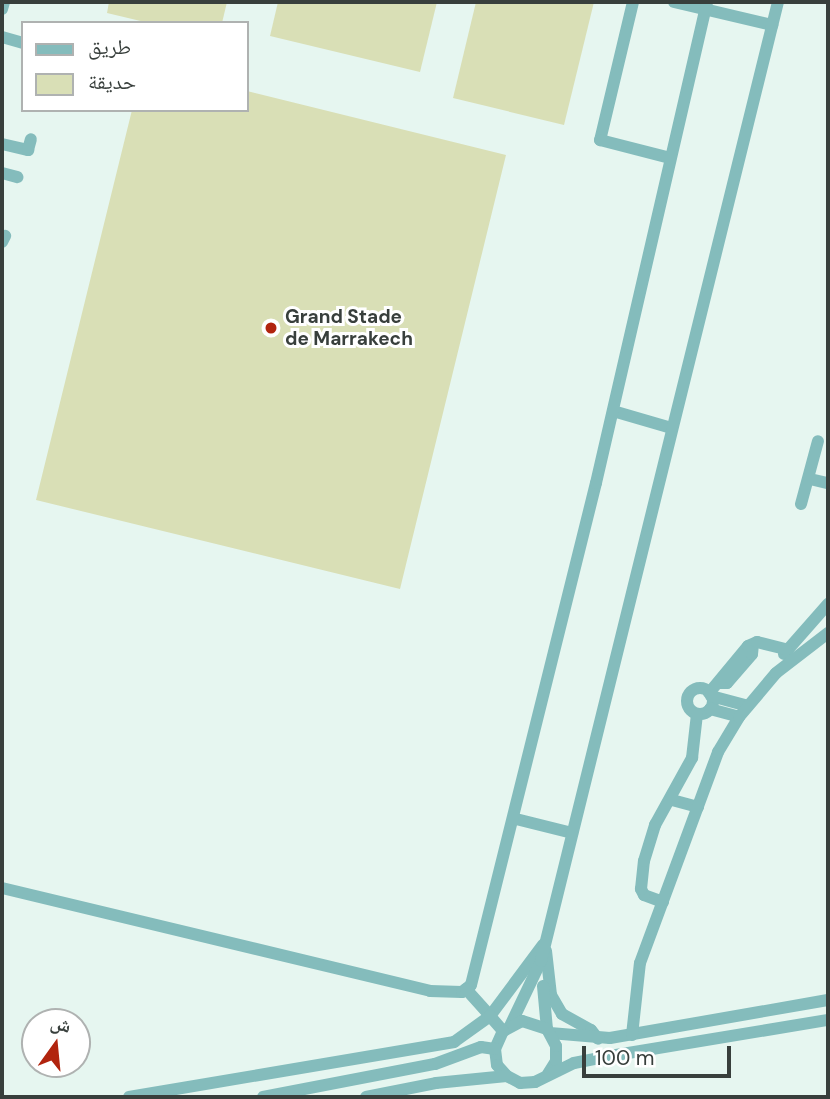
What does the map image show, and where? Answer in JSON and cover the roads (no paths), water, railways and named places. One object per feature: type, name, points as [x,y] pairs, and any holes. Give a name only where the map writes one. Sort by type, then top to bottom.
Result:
[{"type":"street","points":[[2,9],[4,2]]},
{"type":"street","points":[[633,2],[600,140],[670,158]]},
{"type":"street","points":[[674,2],[706,5],[772,26]]},
{"type":"street","points":[[778,2],[541,961],[495,1049],[498,1065],[507,1076],[520,1083],[536,1082],[548,1074],[610,1056],[828,1020]]},
{"type":"street","points":[[2,888],[430,991],[452,994],[466,989],[478,964],[516,819],[706,5]]},
{"type":"street","points":[[2,37],[21,42]]},
{"type":"street","points":[[2,144],[28,150],[31,139]]},
{"type":"street","points":[[2,173],[17,177]]},
{"type":"street","points":[[613,411],[671,428]]},
{"type":"street","points":[[801,504],[814,466],[818,441]]},
{"type":"street","points":[[814,466],[828,468]]},
{"type":"street","points":[[810,479],[828,483]]},
{"type":"street","points":[[776,673],[786,649],[828,604]]},
{"type":"street","points":[[632,1035],[640,963],[712,766],[739,717],[776,673],[828,633]]},
{"type":"street","points":[[713,690],[727,683],[751,654],[753,645],[757,642],[786,649]]},
{"type":"street","points":[[697,714],[689,708],[688,697],[699,689],[713,690],[748,706]]},
{"type":"street","points":[[710,709],[713,690]]},
{"type":"street","points":[[697,714],[710,709],[739,717]]},
{"type":"street","points":[[663,902],[644,895],[642,875],[648,843],[692,758],[697,714]]},
{"type":"street","points":[[672,800],[698,807]]},
{"type":"street","points":[[516,819],[572,833]]},
{"type":"street","points":[[129,1097],[454,1042],[490,1016],[545,942]]},
{"type":"street","points":[[545,942],[551,995],[562,1014],[591,1030],[598,1039]]},
{"type":"street","points":[[541,961],[548,1031],[556,1046],[556,1061],[548,1074]]},
{"type":"street","points":[[466,989],[490,1016],[506,1028]]},
{"type":"street","points":[[506,1028],[522,1021],[548,1031],[598,1039],[828,1000]]},
{"type":"street","points":[[263,1097],[435,1064],[481,1047],[495,1049]]},
{"type":"street","points":[[366,1097],[436,1083],[507,1076]]},
{"type":"place","name":"Grand Stade de Marrakech","points":[[271,328]]}]
